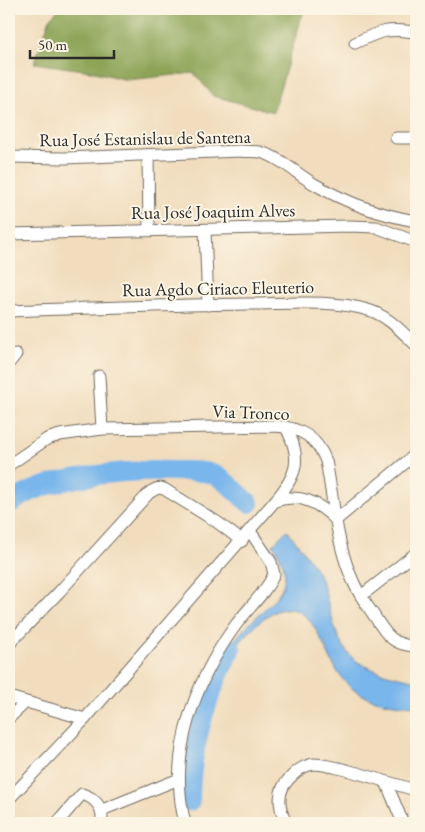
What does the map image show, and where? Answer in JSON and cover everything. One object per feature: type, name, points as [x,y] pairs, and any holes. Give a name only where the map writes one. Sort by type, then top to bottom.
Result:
[{"type":"street","points":[[355,43],[386,30],[398,29],[416,32]]},
{"type":"street","points":[[396,138],[416,138]]},
{"type":"street","name":"Rua José Estanislau de Santena","points":[[9,157],[65,158],[240,151],[260,152],[274,158],[316,185],[354,203],[394,217],[416,221]]},
{"type":"street","points":[[148,155],[149,230]]},
{"type":"street","name":"Rua José Joaquim Alves","points":[[9,234],[332,226],[376,228],[416,242]]},
{"type":"street","points":[[205,230],[208,305]]},
{"type":"street","name":"Rua Agdo Ciriaco Eleuterio","points":[[9,311],[208,305],[302,304],[350,306],[370,311],[383,317],[416,345]]},
{"type":"street","points":[[99,376],[102,429]]},
{"type":"street","points":[[9,799],[86,719],[242,541],[290,482],[296,463],[292,442],[286,427]]},
{"type":"street","name":"Via Tronco","points":[[9,465],[47,439],[60,435],[102,429],[286,427],[303,432],[322,450],[328,469],[336,520],[348,570],[361,596],[389,637],[404,646],[416,646]]},
{"type":"street","points":[[275,501],[286,498],[306,500],[316,504],[336,520],[416,454]]},
{"type":"street","points":[[9,644],[149,493],[155,489],[164,489],[217,522],[242,541]]},
{"type":"street","points":[[185,823],[181,809],[179,759],[192,707],[220,646],[274,574],[271,562],[250,531]]},
{"type":"street","points":[[361,596],[416,553]]},
{"type":"street","points":[[9,698],[86,719]]},
{"type":"street","points":[[9,718],[25,703]]},
{"type":"street","points":[[284,823],[280,806],[280,794],[285,783],[293,774],[303,768],[318,764],[352,771],[416,790]]},
{"type":"street","points":[[102,810],[179,779]]},
{"type":"street","points":[[386,782],[403,823]]},
{"type":"street","points":[[57,823],[82,794],[88,796],[102,810],[103,817],[101,823]]},
{"type":"green space","points":[[59,9],[320,9],[303,13],[273,112],[213,96],[194,73],[127,80],[91,71],[34,63],[50,18]]},
{"type":"water","points":[[287,530],[318,573],[338,636],[349,655],[365,666],[379,672],[416,681],[416,706],[384,702],[354,690],[342,679],[309,619],[298,611],[287,609],[275,611],[253,628],[233,651],[229,647],[246,627],[271,603],[282,587],[285,578],[284,569],[273,544]]},
{"type":"waterway","points":[[9,505],[24,495],[65,481],[112,473],[156,471],[201,471],[215,475],[249,503]]},
{"type":"waterway","points":[[190,801],[193,761],[201,722],[214,685],[231,649]]}]
